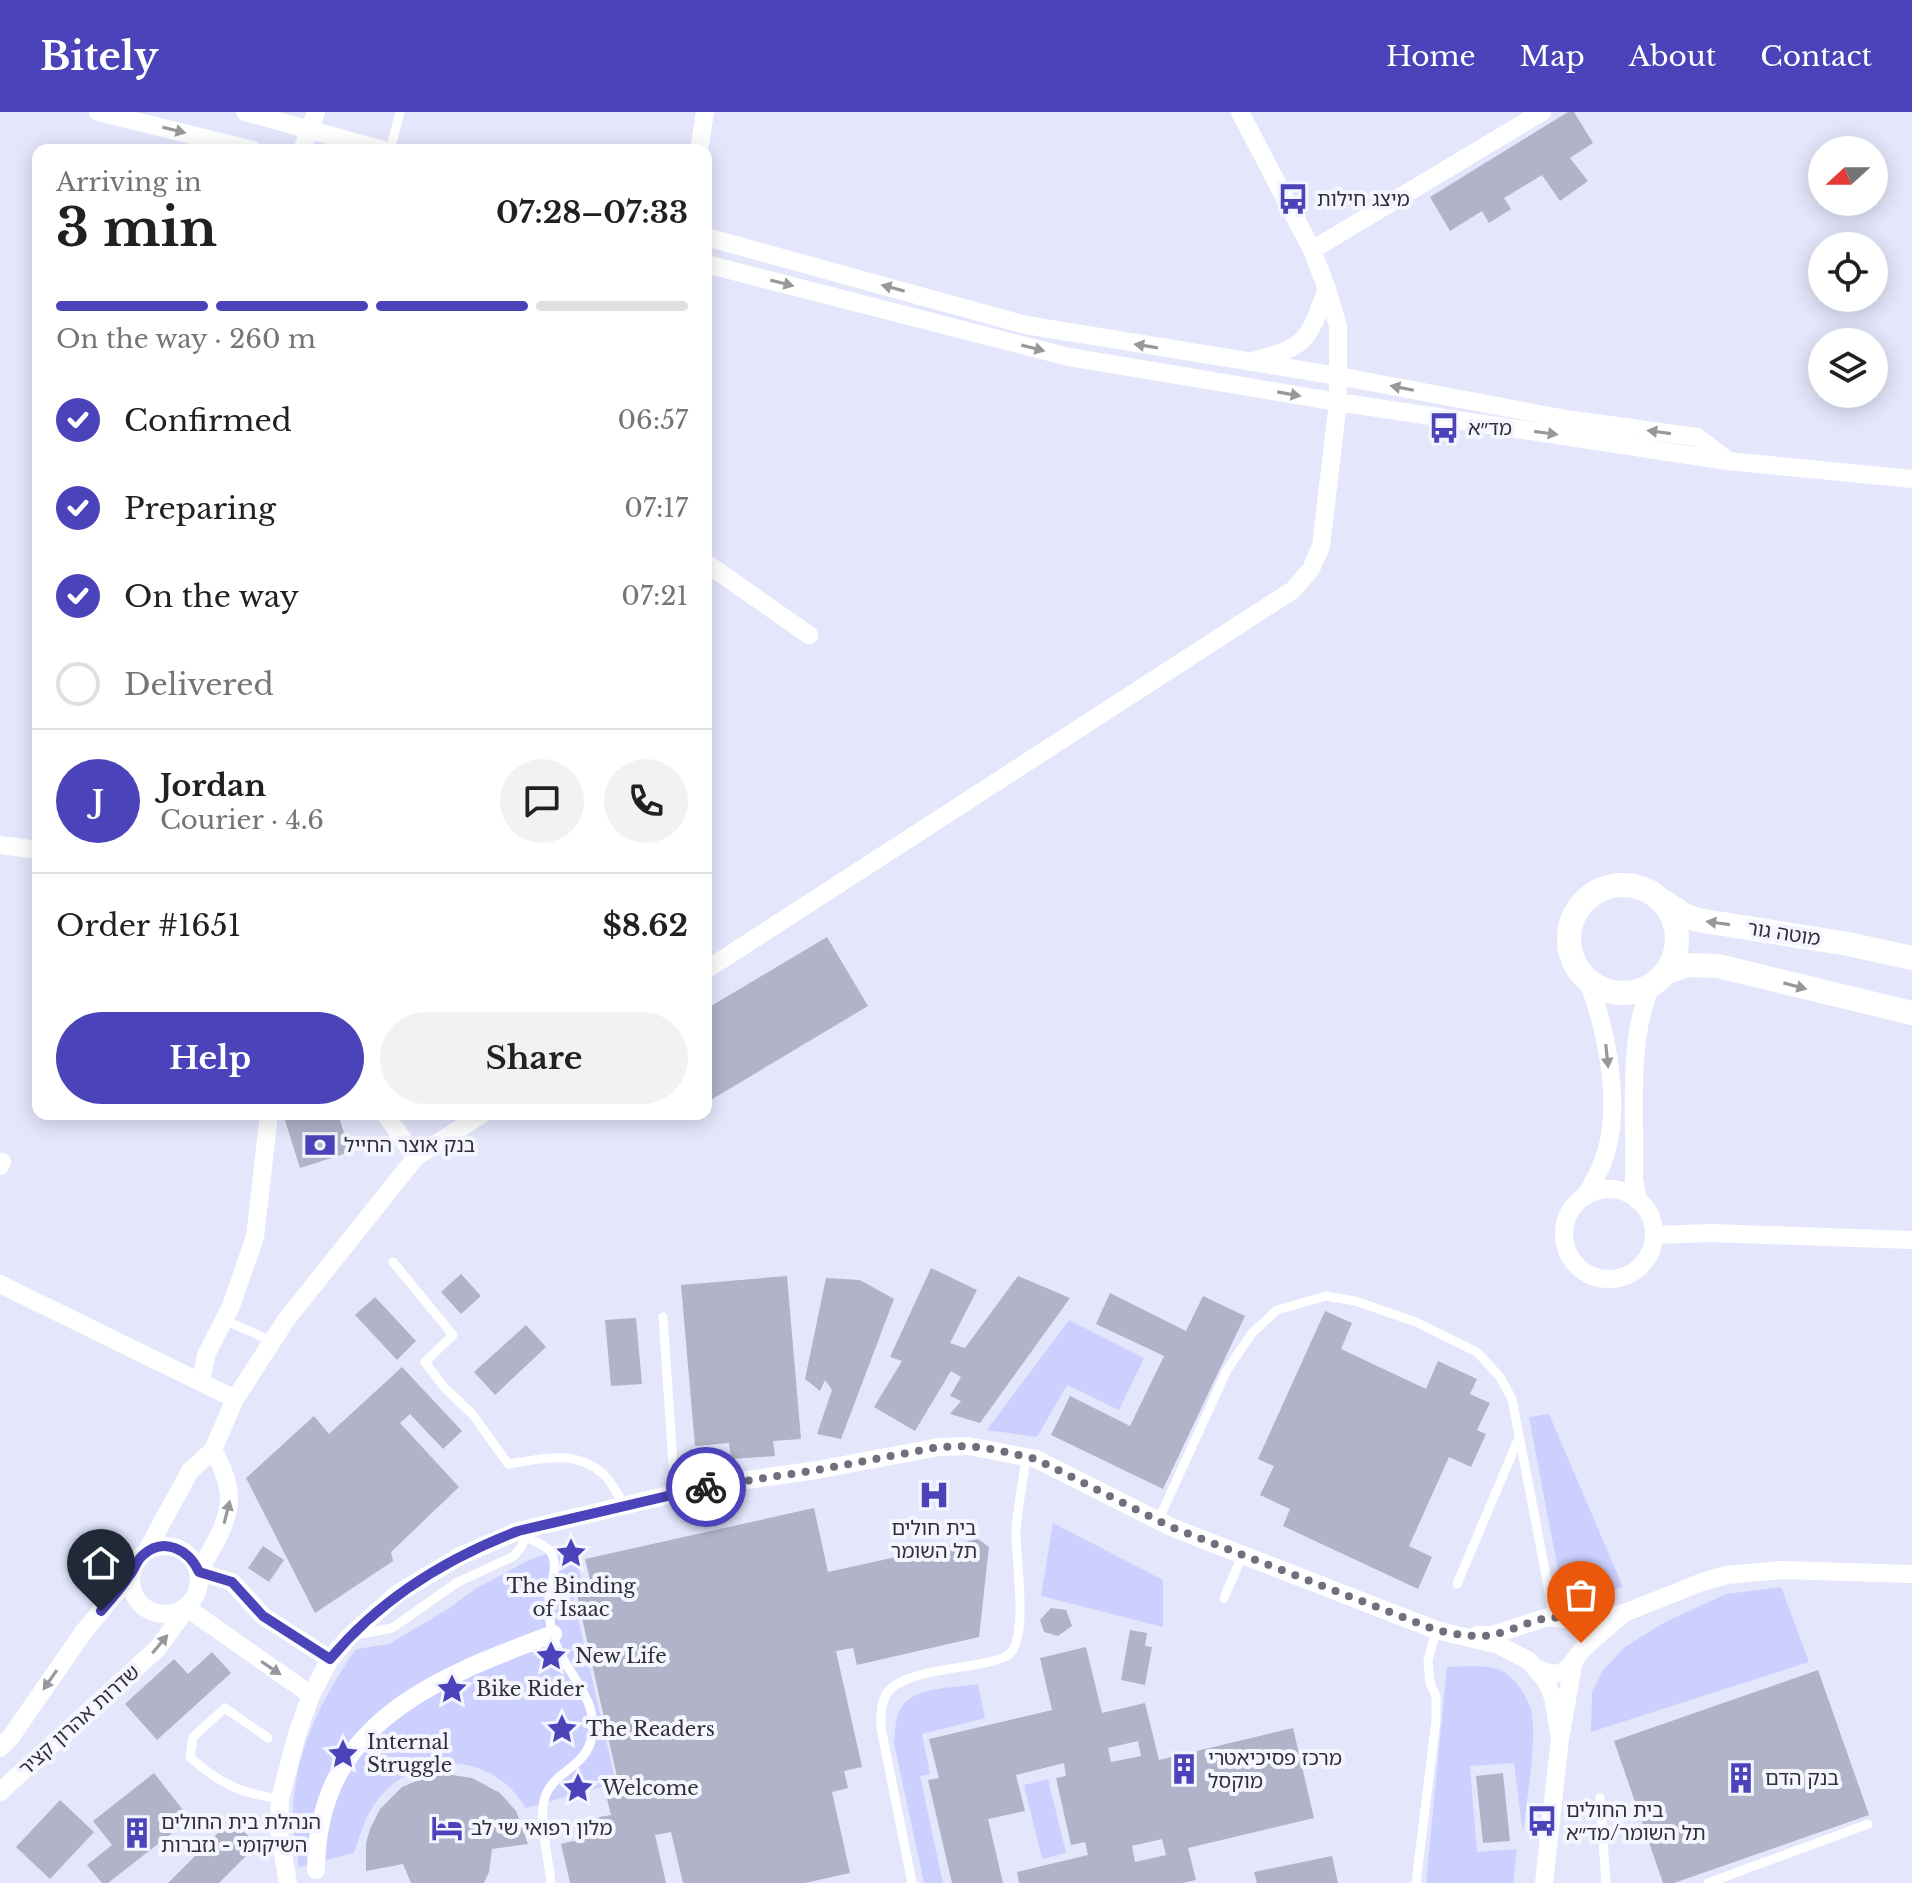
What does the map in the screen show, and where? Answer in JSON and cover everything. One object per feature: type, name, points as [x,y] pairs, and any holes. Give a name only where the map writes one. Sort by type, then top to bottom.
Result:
[{"type":"street","points":[[98,112],[126,115],[231,144]]},
{"type":"street","points":[[245,112],[313,120],[369,144]]},
{"type":"street","points":[[700,144],[705,112]]},
{"type":"street","points":[[712,966],[1293,590],[1311,569],[1321,546],[1338,402],[1338,326],[1312,250],[1240,112]]},
{"type":"street","points":[[1312,250],[1542,112]]},
{"type":"street","points":[[304,144],[313,120]]},
{"type":"street","points":[[712,239],[1026,325],[1338,376],[1566,419],[1697,437],[1728,461]]},
{"type":"street","points":[[712,266],[1069,357],[1338,402],[1728,461],[1912,479]]},
{"type":"street","points":[[1246,362],[1290,351],[1302,342],[1312,330],[1327,289]]},
{"type":"street","points":[[712,570],[809,635]]},
{"type":"street","points":[[0,845],[32,849]]},
{"type":"street","name":"מוטה גור","points":[[1588,981],[1571,954],[1569,936],[1572,918],[1582,903],[1595,892],[1620,884],[1640,886],[1684,915],[1698,920],[1848,944],[1912,958]]},
{"type":"street","points":[[1638,1201],[1634,1179],[1637,1042],[1643,1005],[1677,950],[1678,939],[1670,911],[1661,899]]},
{"type":"street","points":[[1588,981],[1614,993],[1630,993],[1687,965],[1718,966],[1912,1013]]},
{"type":"street","points":[[1585,1197],[1601,1190],[1614,1190],[1638,1201],[1647,1210],[1654,1235],[1645,1261],[1631,1274],[1613,1279],[1586,1273],[1572,1260],[1565,1243],[1564,1233],[1571,1210],[1585,1197],[1603,1163],[1610,1136],[1611,1090],[1605,1036],[1588,981]]},
{"type":"street","points":[[201,1382],[206,1355],[231,1306],[255,1237],[268,1120]]},
{"type":"street","points":[[389,1120],[416,1157]]},
{"type":"street","points":[[146,1552],[190,1471],[213,1450],[235,1399],[286,1320],[416,1157],[473,1120]]},
{"type":"street","points":[[1654,1235],[1711,1233],[1912,1240]]},
{"type":"street","points":[[0,1284],[235,1399]]},
{"type":"street","points":[[288,1883],[279,1831],[280,1799],[311,1695],[330,1659],[349,1637],[397,1594],[488,1542],[675,1493],[939,1447],[968,1446],[1036,1459],[1158,1521],[1436,1630],[1499,1645],[1551,1674],[1559,1673],[1577,1658],[1624,1613]]},
{"type":"street","points":[[213,1450],[224,1469],[231,1493],[227,1519],[199,1572],[198,1592],[187,1608],[168,1615],[150,1611],[137,1599],[131,1583],[139,1558],[162,1546],[181,1549],[189,1555],[199,1572],[232,1582],[263,1616],[330,1659]]},
{"type":"street","points":[[1462,1635],[1492,1635],[1557,1617],[1583,1621],[1624,1613],[1727,1575],[1781,1570],[1912,1574]]},
{"type":"street","name":"שדרות אהרון קציר","points":[[0,1748],[85,1630],[132,1574]]},
{"type":"street","points":[[187,1608],[311,1695]]},
{"type":"street","name":"שדרות אהרון קציר","points":[[0,1792],[158,1648],[187,1608]]},
{"type":"street","points":[[1544,1883],[1560,1739],[1581,1643],[1576,1628],[1557,1617]]},
{"type":"street","points":[[1536,1622],[1524,1645],[1553,1697],[1560,1739]]},
{"type":"street","points":[[316,1870],[318,1832],[332,1787],[358,1746],[375,1727],[430,1685],[553,1634]]},
{"type":"lane","points":[[392,144],[400,112]]},
{"type":"lane","points":[[393,1262],[453,1335],[425,1362],[444,1387],[473,1415],[508,1464],[561,1456],[587,1463],[605,1474],[624,1505]]},
{"type":"lane","points":[[1158,1521],[1227,1370],[1252,1333],[1277,1310],[1326,1296],[1355,1301],[1416,1322],[1477,1352],[1500,1377],[1512,1399],[1557,1617]]},
{"type":"lane","points":[[663,1317],[675,1493]]},
{"type":"lane","points":[[231,1323],[272,1341]]},
{"type":"lane","points":[[1457,1584],[1518,1438]]},
{"type":"lane","points":[[912,1883],[881,1728],[881,1707],[888,1692],[912,1677],[990,1662],[1007,1655],[1014,1648],[1018,1635],[1019,1603],[1016,1531],[1026,1457]]},
{"type":"lane","points":[[525,1532],[550,1550],[554,1562],[549,1597],[553,1634],[558,1652],[586,1693],[593,1722],[588,1749],[578,1763],[548,1789],[544,1798],[542,1810],[551,1883]]},
{"type":"lane","points":[[1224,1598],[1243,1554]]},
{"type":"lane","points":[[1416,1883],[1436,1720],[1436,1696],[1430,1683],[1428,1661],[1436,1630]]},
{"type":"lane","points":[[268,1738],[225,1708],[193,1737],[190,1757],[211,1777],[256,1796],[280,1799]]},
{"type":"lane","points":[[1600,1798],[1606,1883]]},
{"type":"lane","points":[[1708,1883],[1868,1824]]},
{"type":"shaded area","points":[[1069,1320],[1144,1358],[1119,1410],[1067,1385],[1037,1437],[987,1430]]},
{"type":"shaded area","points":[[1549,1414],[1623,1587],[1564,1602],[1529,1417]]},
{"type":"shaded area","points":[[1053,1523],[1163,1580],[1163,1627],[1041,1596]]},
{"type":"shaded area","points":[[572,1545],[582,1581],[571,1588],[616,1783],[526,1808],[511,1789],[494,1775],[453,1763],[432,1765],[412,1772],[393,1784],[376,1802],[354,1853],[299,1867],[293,1823],[297,1776],[303,1753],[320,1710],[356,1649],[389,1644],[475,1589],[531,1559]]},
{"type":"shaded area","points":[[1781,1587],[1809,1662],[1591,1732],[1592,1692],[1603,1670],[1625,1647],[1665,1622],[1726,1594]]},
{"type":"shaded area","points":[[1447,1667],[1482,1667],[1502,1671],[1520,1688],[1531,1710],[1532,1753],[1523,1833],[1514,1763],[1470,1766],[1477,1852],[1517,1849],[1513,1883],[1426,1883]]},
{"type":"shaded area","points":[[978,1684],[985,1718],[922,1734],[930,1774],[920,1776],[943,1883],[924,1883],[894,1743],[897,1718],[903,1705],[918,1694]]},
{"type":"shaded area","points":[[1048,1779],[1066,1853],[1042,1859],[1024,1785]]},
{"type":"building","points":[[1568,112],[1574,112],[1593,143],[1570,158],[1588,181],[1560,201],[1542,175],[1504,198],[1511,209],[1489,223],[1482,211],[1450,231],[1430,197]]},
{"type":"building","points":[[827,937],[868,1006],[712,1099],[712,1005]]},
{"type":"building","name":"בנק אוצר החייל","points":[[285,1120],[340,1120],[350,1152],[300,1168]]},
{"type":"building","points":[[931,1268],[977,1290],[950,1343],[965,1348],[1018,1276],[1070,1298],[980,1423],[950,1414],[961,1401],[950,1396],[961,1377],[951,1371],[915,1431],[874,1407],[902,1361],[890,1357]]},
{"type":"building","points":[[461,1274],[481,1296],[461,1314],[441,1292]]},
{"type":"building","points":[[787,1276],[801,1439],[773,1441],[775,1456],[731,1459],[729,1443],[695,1446],[681,1285]]},
{"type":"building","points":[[826,1278],[860,1280],[894,1299],[841,1439],[817,1434],[832,1390],[825,1380],[820,1391],[805,1379]]},
{"type":"building","points":[[1110,1293],[1186,1331],[1203,1296],[1245,1316],[1163,1489],[1051,1435],[1070,1396],[1130,1426],[1164,1356],[1096,1324]]},
{"type":"building","points":[[375,1297],[416,1341],[397,1360],[355,1315]]},
{"type":"building","points":[[1325,1311],[1352,1323],[1341,1349],[1426,1389],[1438,1361],[1477,1379],[1470,1394],[1490,1403],[1477,1430],[1486,1434],[1471,1467],[1449,1457],[1409,1546],[1432,1557],[1418,1589],[1283,1526],[1290,1509],[1260,1495],[1274,1466],[1258,1459]]},
{"type":"building","points":[[636,1318],[642,1384],[611,1386],[605,1320]]},
{"type":"building","points":[[526,1325],[546,1347],[495,1395],[474,1372]]},
{"type":"building","points":[[402,1367],[462,1431],[443,1449],[410,1414],[400,1423],[459,1487],[391,1552],[393,1561],[315,1613],[246,1478],[314,1416],[329,1434]]},
{"type":"building","points":[[814,1508],[828,1572],[978,1539],[989,1547],[979,1637],[857,1665],[853,1648],[836,1651],[862,1767],[844,1771],[848,1788],[832,1792],[850,1873],[805,1883],[683,1883],[671,1832],[655,1835],[666,1883],[570,1883],[561,1844],[603,1834],[599,1817],[611,1815],[607,1799],[630,1794],[626,1775],[617,1777],[575,1586],[591,1583],[585,1559]]},
{"type":"building","points":[[263,1546],[284,1560],[269,1582],[248,1568]]},
{"type":"building","points":[[1051,1608],[1066,1610],[1072,1626],[1058,1636],[1044,1632],[1040,1620]]},
{"type":"building","points":[[1130,1630],[1147,1633],[1145,1646],[1152,1647],[1145,1685],[1121,1680]]},
{"type":"building","name":"מרכז פסיכיאטרי מוקסל","points":[[1086,1647],[1102,1713],[1145,1703],[1159,1760],[1293,1728],[1314,1818],[1188,1848],[1196,1880],[1182,1883],[1019,1883],[1017,1872],[1088,1855],[1085,1842],[1071,1845],[1056,1778],[1066,1776],[1064,1763],[1016,1775],[1025,1811],[988,1819],[1003,1883],[952,1883],[928,1780],[939,1778],[929,1739],[1052,1710],[1040,1658]],"holes":[[[1138,1741],[1141,1756],[1111,1762],[1108,1748]],[[1162,1839],[1166,1855],[1135,1862],[1132,1846]]]},
{"type":"building","points":[[212,1652],[231,1673],[157,1740],[125,1704],[174,1659],[188,1674]]},
{"type":"building","name":"בנק הדם","points":[[1818,1670],[1869,1815],[1674,1883],[1663,1883],[1614,1741]]},
{"type":"building","name":"הנהלת בית החולים השיקומי - גזברות","points":[[154,1773],[190,1819],[108,1883],[102,1883],[87,1865],[112,1845],[93,1821]]},
{"type":"building","points":[[1503,1773],[1510,1841],[1483,1843],[1476,1776]]},
{"type":"building","name":"מלון רפואי שי לב","points":[[446,1774],[472,1778],[500,1793],[516,1811],[528,1844],[492,1849],[484,1883],[411,1883],[403,1864],[366,1871],[366,1843],[380,1809],[402,1787],[429,1776]]},
{"type":"building","points":[[60,1800],[94,1832],[50,1879],[16,1847]]},
{"type":"building","points":[[232,1819],[257,1845],[219,1883],[168,1883]]},
{"type":"building","points":[[1332,1856],[1338,1883],[1257,1883],[1254,1872]]},
{"type":"way so far","points":[[706,1487],[939,1447],[968,1446],[997,1450],[1036,1459],[1171,1527],[1436,1630],[1462,1635],[1492,1635],[1541,1619],[1560,1617],[1576,1628],[1581,1643]]},
{"type":"place","name":"מיצג חילות","points":[[1293,199]]},
{"type":"place","name":"מד״א","points":[[1444,428]]},
{"type":"place","name":"בנק אוצר החייל","points":[[320,1145]]},
{"type":"place","name":"בית חולים תל השומר","points":[[934,1495]]},
{"type":"place","name":"The Binding of Isaac","points":[[571,1553]]},
{"type":"place","name":"New Life","points":[[551,1656]]},
{"type":"place","name":"Bike Rider","points":[[452,1689]]},
{"type":"place","name":"The Readers","points":[[562,1729]]},
{"type":"place","name":"Internal Struggle","points":[[343,1754]]},
{"type":"place","name":"מרכז פסיכיאטרי מוקסל","points":[[1184,1769]]},
{"type":"place","name":"בנק הדם","points":[[1741,1778]]},
{"type":"place","name":"Welcome","points":[[578,1788]]},
{"type":"place","name":"בית החולים תל השומר/מד״א","points":[[1542,1821]]},
{"type":"place","name":"מלון רפואי שי לב","points":[[447,1828]]},
{"type":"place","name":"הנהלת בית החולים השיקומי - גזברות","points":[[137,1833]]},
{"type":"route","points":[[101,1611],[132,1574],[139,1558],[154,1548],[171,1546],[189,1555],[199,1572],[232,1582],[263,1616],[330,1659],[365,1621],[397,1594],[488,1542],[518,1531],[706,1487]]}]
